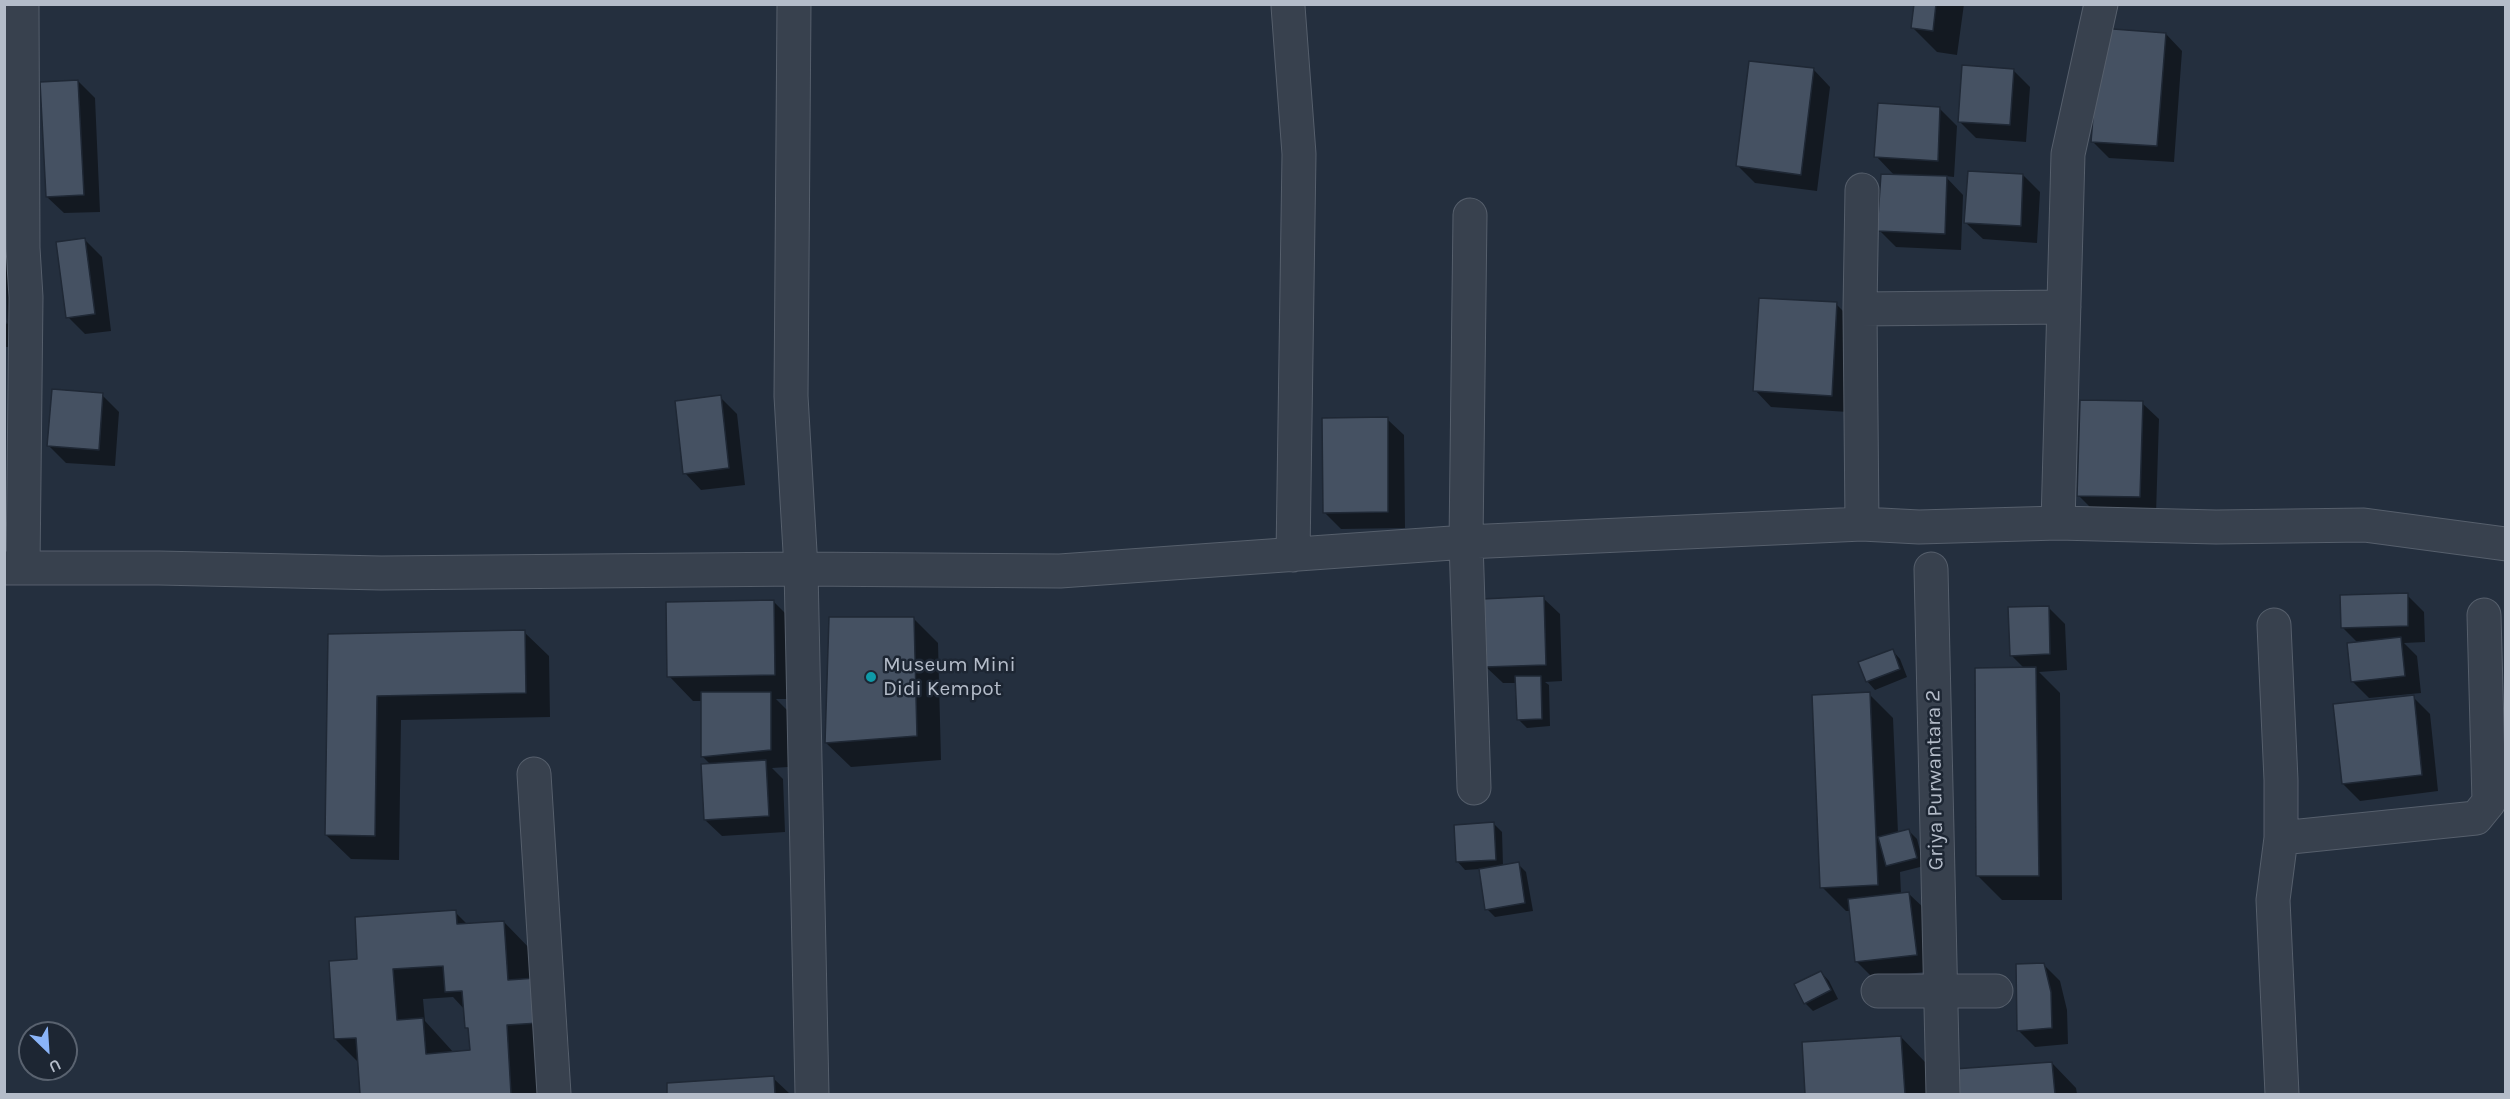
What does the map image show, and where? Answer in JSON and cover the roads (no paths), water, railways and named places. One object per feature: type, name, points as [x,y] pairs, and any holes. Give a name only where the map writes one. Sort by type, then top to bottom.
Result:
[{"type":"street","points":[[22,4],[23,248],[26,297],[14,568],[381,573],[801,569],[1060,571],[1466,542],[1862,524],[1919,527],[2058,523],[2216,527],[2364,525],[2505,544]]},
{"type":"street","points":[[794,4],[792,396],[801,569],[812,1095]]},
{"type":"street","points":[[1288,6],[1299,154],[1293,555]]},
{"type":"street","points":[[2058,523],[2068,154],[2099,18]]},
{"type":"street","points":[[1862,190],[1860,309],[1862,524]]},
{"type":"street","points":[[1470,215],[1466,542],[1474,788]]},
{"type":"street","points":[[1860,309],[2064,307]]},
{"type":"street","name":"Griya Purwantara 2","points":[[1931,569],[1943,1095]]},
{"type":"street","points":[[2281,838],[2476,818],[2489,802],[2484,615]]},
{"type":"street","points":[[2274,626],[2281,780],[2281,838],[2273,900],[2282,1095]]},
{"type":"street","points":[[534,774],[554,1095]]},
{"type":"street","points":[[1878,991],[1996,991]]},
{"type":"place","name":"Museum Mini Didi Kempot","points":[[871,677]]}]
